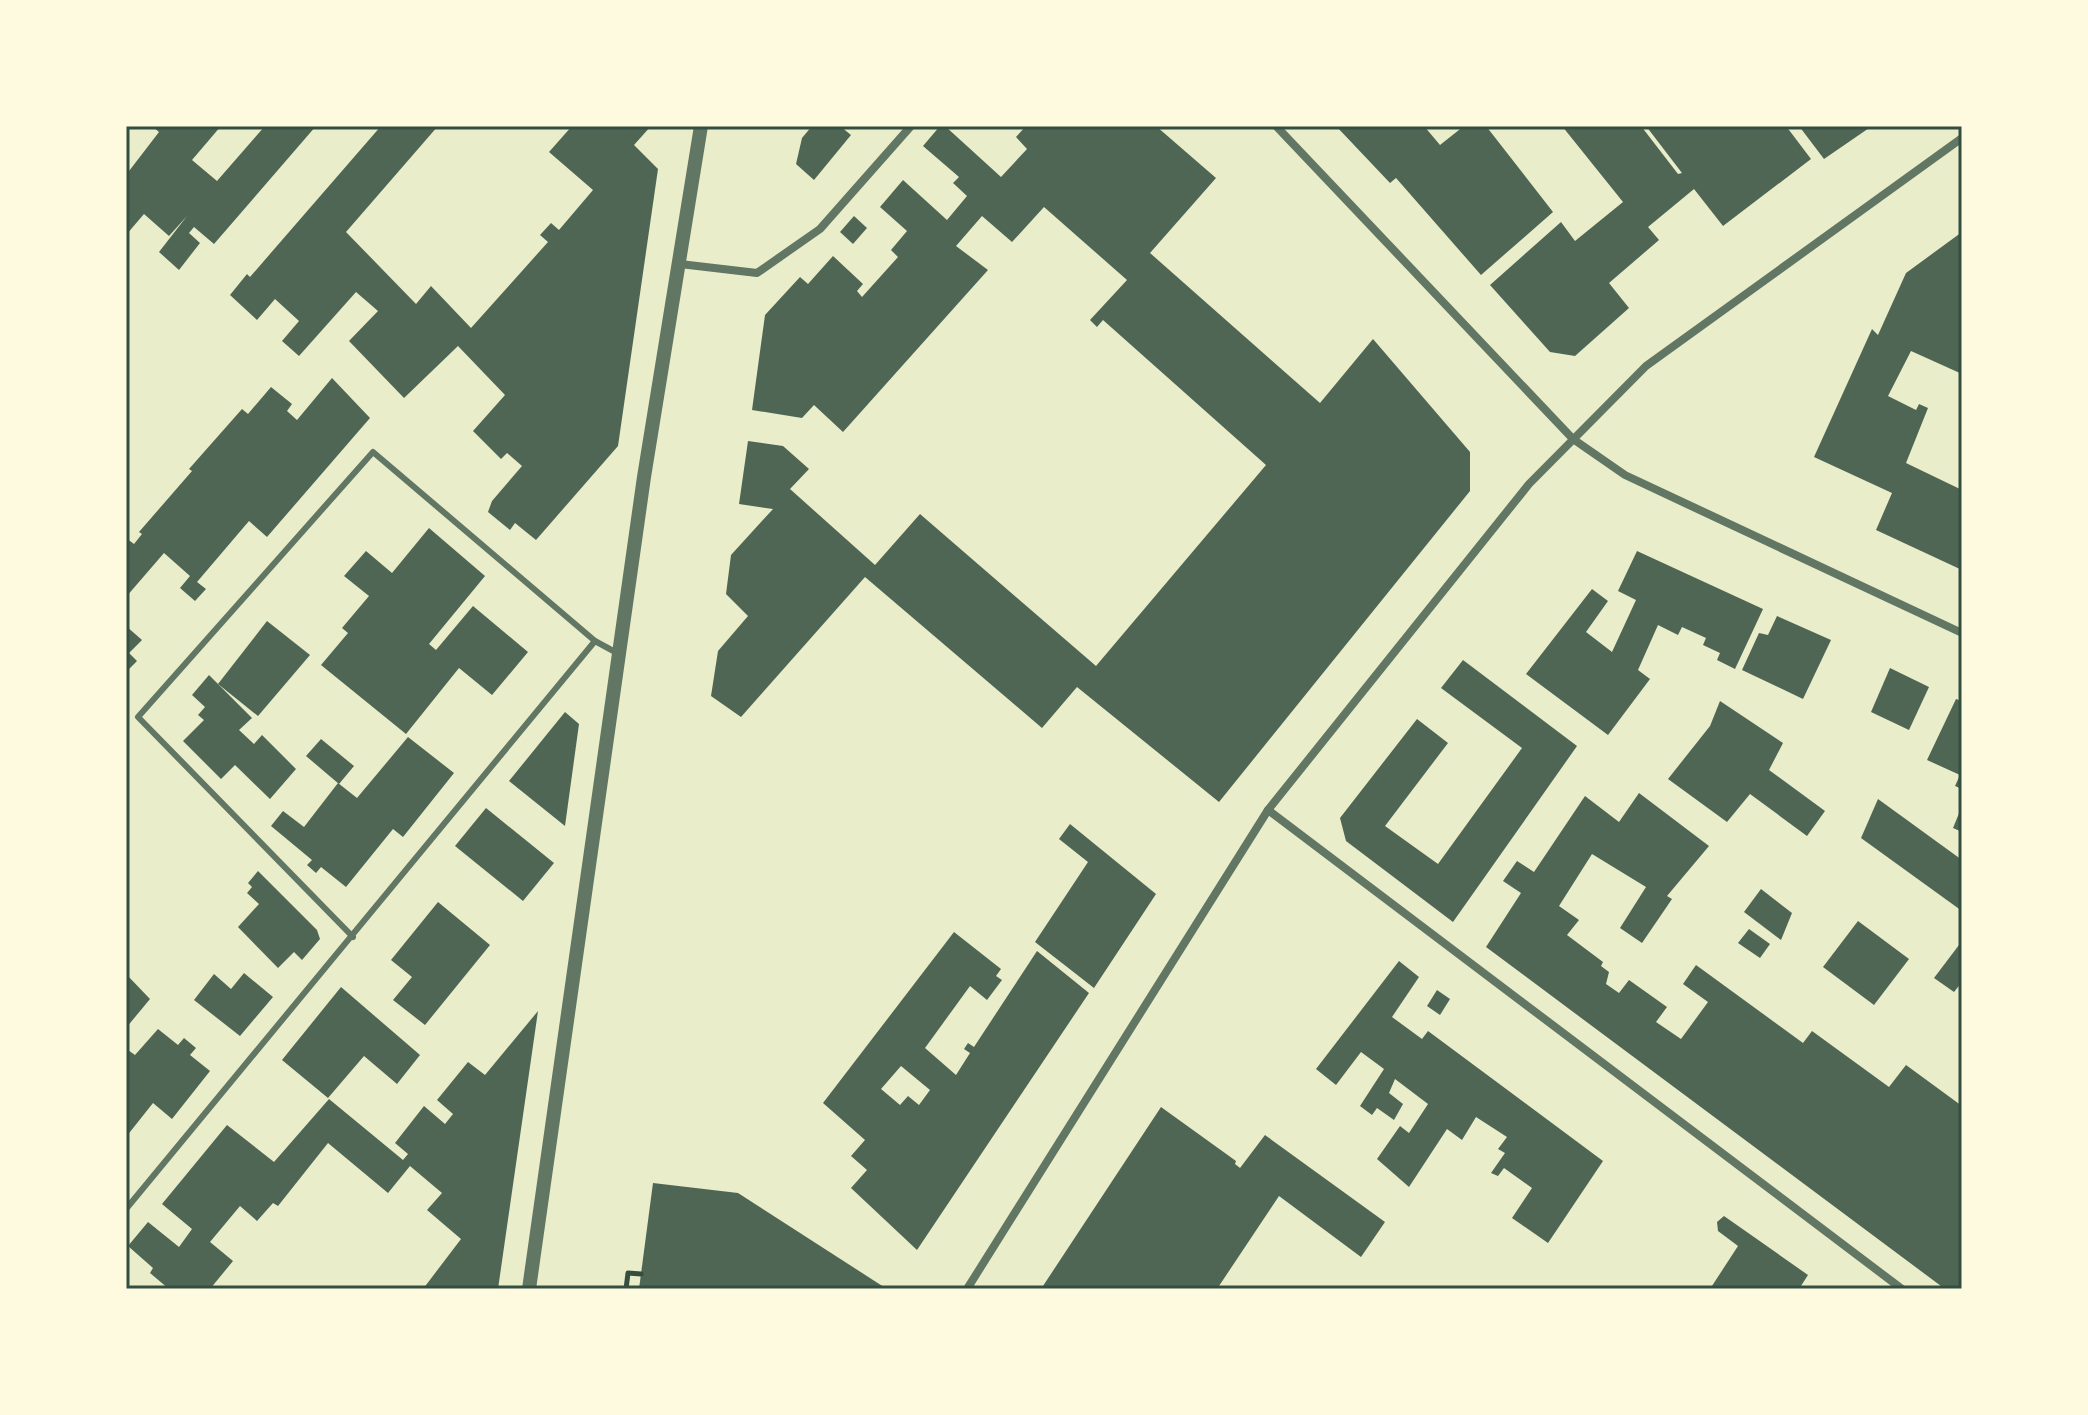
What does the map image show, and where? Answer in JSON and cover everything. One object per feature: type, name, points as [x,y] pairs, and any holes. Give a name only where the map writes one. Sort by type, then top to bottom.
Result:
[{"type":"street","points":[[529,1289],[644,477],[701,126]]},
{"type":"street","points":[[680,264],[757,273],[820,229],[911,126]]},
{"type":"street","points":[[1276,126],[1573,439],[1625,475],[1962,633]]},
{"type":"street","points":[[967,1289],[1268,810],[1529,484],[1646,366],[1962,138]]},
{"type":"street","points":[[1268,810],[1902,1289]]},
{"type":"lane","points":[[353,937],[138,717],[373,452],[595,641],[620,655]]},
{"type":"lane","points":[[126,1209],[595,641]]},
{"type":"path","points":[[626,1289],[628,1273],[641,1274]]},
{"type":"building","points":[[152,126],[221,126],[192,160],[217,181],[265,126],[316,126],[214,244],[194,227],[189,233],[200,243],[179,270],[159,252],[187,216],[169,236],[144,214],[126,235],[126,175],[159,132]]},
{"type":"building","points":[[381,126],[438,126],[346,232],[416,304],[431,286],[471,328],[548,242],[540,235],[551,223],[559,230],[593,190],[549,152],[572,126],[651,126],[634,145],[658,169],[618,446],[536,540],[515,523],[510,530],[488,512],[492,501],[522,466],[507,453],[501,459],[473,431],[505,395],[458,346],[404,398],[349,341],[378,311],[356,292],[299,356],[282,341],[299,321],[275,299],[257,320],[230,295],[247,274],[250,277]]},
{"type":"building","points":[[812,126],[840,126],[851,135],[814,180],[796,164],[802,138]]},
{"type":"building","points":[[940,126],[945,126],[1001,177],[1027,149],[1016,137],[1026,126],[1156,126],[1216,178],[1150,253],[1320,403],[1373,339],[1470,452],[1470,491],[1219,802],[1077,687],[1042,728],[865,577],[741,717],[711,696],[718,651],[748,616],[726,594],[731,555],[773,509],[739,504],[748,441],[783,446],[809,469],[790,489],[875,565],[920,514],[1096,666],[1266,465],[1103,320],[1097,327],[1090,320],[1127,280],[1044,207],[1012,242],[982,216],[956,246],[988,270],[843,432],[814,405],[802,418],[752,410],[765,315],[800,277],[808,284],[833,256],[863,284],[857,291],[862,297],[898,257],[891,250],[907,231],[880,207],[903,180],[947,220],[967,196],[953,183],[959,177],[923,146]]},
{"type":"building","points":[[1336,126],[1424,126],[1440,145],[1464,126],[1486,126],[1553,212],[1481,275],[1396,178],[1390,183]]},
{"type":"building","points":[[1562,126],[1641,126],[1678,174],[1682,173],[1646,126],[1786,126],[1811,159],[1723,226],[1694,189],[1648,227],[1659,240],[1609,283],[1629,308],[1575,356],[1550,352],[1490,285],[1561,222],[1575,241],[1623,202]]},
{"type":"building","points":[[1799,126],[1872,126],[1824,159]]},
{"type":"building","points":[[854,216],[867,228],[853,244],[840,232]]},
{"type":"building","points":[[1962,232],[1962,374],[1911,351],[1888,396],[1916,410],[1919,404],[1928,408],[1906,463],[1962,490],[1962,570],[1876,530],[1892,493],[1814,457],[1872,329],[1878,335],[1906,273]]},
{"type":"building","points":[[332,378],[370,418],[267,537],[249,521],[197,582],[206,589],[195,601],[180,588],[190,576],[164,553],[126,597],[126,538],[134,544],[142,534],[139,532],[192,471],[189,469],[242,409],[248,414],[271,387],[292,404],[287,411],[297,420]]},
{"type":"building","points":[[429,528],[485,576],[429,644],[436,650],[473,606],[528,652],[492,695],[459,668],[406,734],[321,665],[348,633],[342,628],[369,596],[344,576],[366,551],[392,573]]},
{"type":"building","points":[[1637,551],[1763,609],[1735,669],[1717,660],[1720,653],[1703,645],[1706,638],[1682,627],[1678,635],[1658,625],[1638,670],[1650,679],[1608,735],[1526,674],[1592,589],[1608,601],[1586,632],[1612,652],[1636,600],[1618,591]]},
{"type":"building","points":[[1777,616],[1831,640],[1803,699],[1742,670],[1759,633],[1768,635]]},
{"type":"building","points":[[267,621],[310,655],[258,716],[218,684]]},
{"type":"building","points":[[126,626],[142,640],[129,653],[137,661],[126,672]]},
{"type":"building","points":[[1463,660],[1577,746],[1453,922],[1346,841],[1340,818],[1417,719],[1448,743],[1385,826],[1438,864],[1522,748],[1441,688]]},
{"type":"building","points":[[1890,668],[1929,687],[1909,730],[1871,712]]},
{"type":"building","points":[[209,675],[252,718],[239,730],[254,744],[262,735],[296,769],[270,799],[235,765],[221,779],[183,741],[204,720],[198,715],[205,707],[192,695]]},
{"type":"building","points":[[1956,699],[1962,701],[1962,789],[1955,786],[1960,775],[1927,760]]},
{"type":"building","points":[[1720,701],[1783,743],[1769,770],[1825,811],[1807,836],[1750,794],[1727,822],[1668,779],[1710,726]]},
{"type":"building","points":[[565,712],[579,724],[565,826],[509,781]]},
{"type":"building","points":[[408,737],[454,773],[403,837],[393,829],[346,887],[321,867],[316,873],[307,865],[312,860],[271,826],[283,811],[304,827],[338,783],[357,798]]},
{"type":"building","points":[[321,739],[354,766],[339,784],[306,756]]},
{"type":"building","points":[[1639,793],[1709,846],[1667,896],[1672,899],[1642,943],[1620,928],[1646,887],[1592,854],[1559,906],[1579,920],[1567,935],[1603,962],[1601,966],[1609,972],[1606,984],[1619,993],[1629,980],[1667,1007],[1656,1022],[1681,1039],[1708,1002],[1683,984],[1696,965],[1803,1043],[1812,1031],[1889,1087],[1906,1065],[1962,1106],[1962,1289],[1945,1289],[1486,947],[1521,893],[1503,881],[1517,861],[1534,872],[1585,796],[1619,822]]},
{"type":"building","points":[[1878,799],[1962,860],[1962,911],[1861,838]]},
{"type":"building","points":[[1962,806],[1962,832],[1953,828]]},
{"type":"building","points":[[486,808],[554,863],[523,901],[455,846]]},
{"type":"building","points":[[1070,824],[1156,894],[1094,988],[1035,942],[1088,862],[1059,839]]},
{"type":"building","points":[[258,871],[317,930],[320,939],[302,960],[294,952],[278,968],[238,927],[259,904],[247,893],[252,887],[248,883]]},
{"type":"building","points":[[1761,889],[1792,913],[1781,940],[1744,912]]},
{"type":"building","points":[[438,902],[490,945],[425,1025],[393,1000],[412,977],[391,960]]},
{"type":"building","points":[[1858,921],[1909,959],[1874,1005],[1823,967]]},
{"type":"building","points":[[1749,929],[1770,944],[1760,958],[1738,943]]},
{"type":"building","points":[[954,932],[1001,969],[996,976],[1002,980],[987,1000],[970,986],[925,1048],[956,1075],[970,1053],[964,1049],[968,1043],[974,1047],[1037,951],[1089,993],[917,1250],[851,1188],[867,1170],[851,1156],[865,1140],[823,1103]],"holes":[[[901,1066],[930,1090],[919,1105],[908,1096],[900,1105],[881,1089]]]},
{"type":"building","points":[[1962,941],[1962,982],[1954,992],[1934,978]]},
{"type":"building","points":[[1399,961],[1419,977],[1392,1017],[1422,1039],[1428,1031],[1603,1161],[1548,1243],[1512,1218],[1532,1188],[1504,1168],[1498,1176],[1491,1173],[1505,1153],[1498,1149],[1507,1137],[1476,1117],[1462,1140],[1447,1129],[1409,1187],[1377,1159],[1400,1126],[1409,1133],[1428,1104],[1395,1079],[1389,1093],[1403,1104],[1394,1120],[1377,1108],[1372,1115],[1360,1106],[1384,1069],[1361,1052],[1336,1085],[1316,1069]]},
{"type":"building","points":[[244,973],[273,997],[240,1036],[194,1000],[214,974],[231,989]]},
{"type":"building","points":[[126,974],[150,999],[126,1028]]},
{"type":"building","points":[[341,987],[420,1055],[397,1084],[364,1056],[328,1098],[282,1060]]},
{"type":"building","points":[[1437,990],[1450,999],[1440,1015],[1427,1006]]},
{"type":"building","points":[[538,1011],[498,1289],[423,1289],[461,1239],[427,1210],[442,1193],[410,1166],[388,1193],[328,1143],[278,1206],[273,1203],[257,1221],[240,1206],[210,1242],[233,1261],[210,1289],[169,1289],[150,1273],[153,1268],[128,1246],[148,1222],[179,1247],[192,1229],[162,1204],[227,1125],[274,1162],[329,1099],[403,1160],[408,1154],[395,1143],[424,1106],[445,1124],[453,1114],[437,1100],[468,1062],[485,1075]]},
{"type":"building","points":[[158,1029],[178,1045],[184,1038],[196,1048],[190,1055],[210,1071],[172,1119],[153,1103],[126,1137],[126,1053],[128,1050],[135,1055]]},
{"type":"building","points":[[1161,1107],[1236,1161],[1240,1168],[1265,1135],[1385,1222],[1361,1257],[1279,1196],[1217,1289],[1041,1289]]},
{"type":"building","points":[[653,1183],[738,1193],[887,1289],[639,1289]]},
{"type":"building","points":[[1724,1216],[1808,1275],[1799,1289],[1710,1289],[1738,1246],[1718,1231],[1717,1222]]}]
